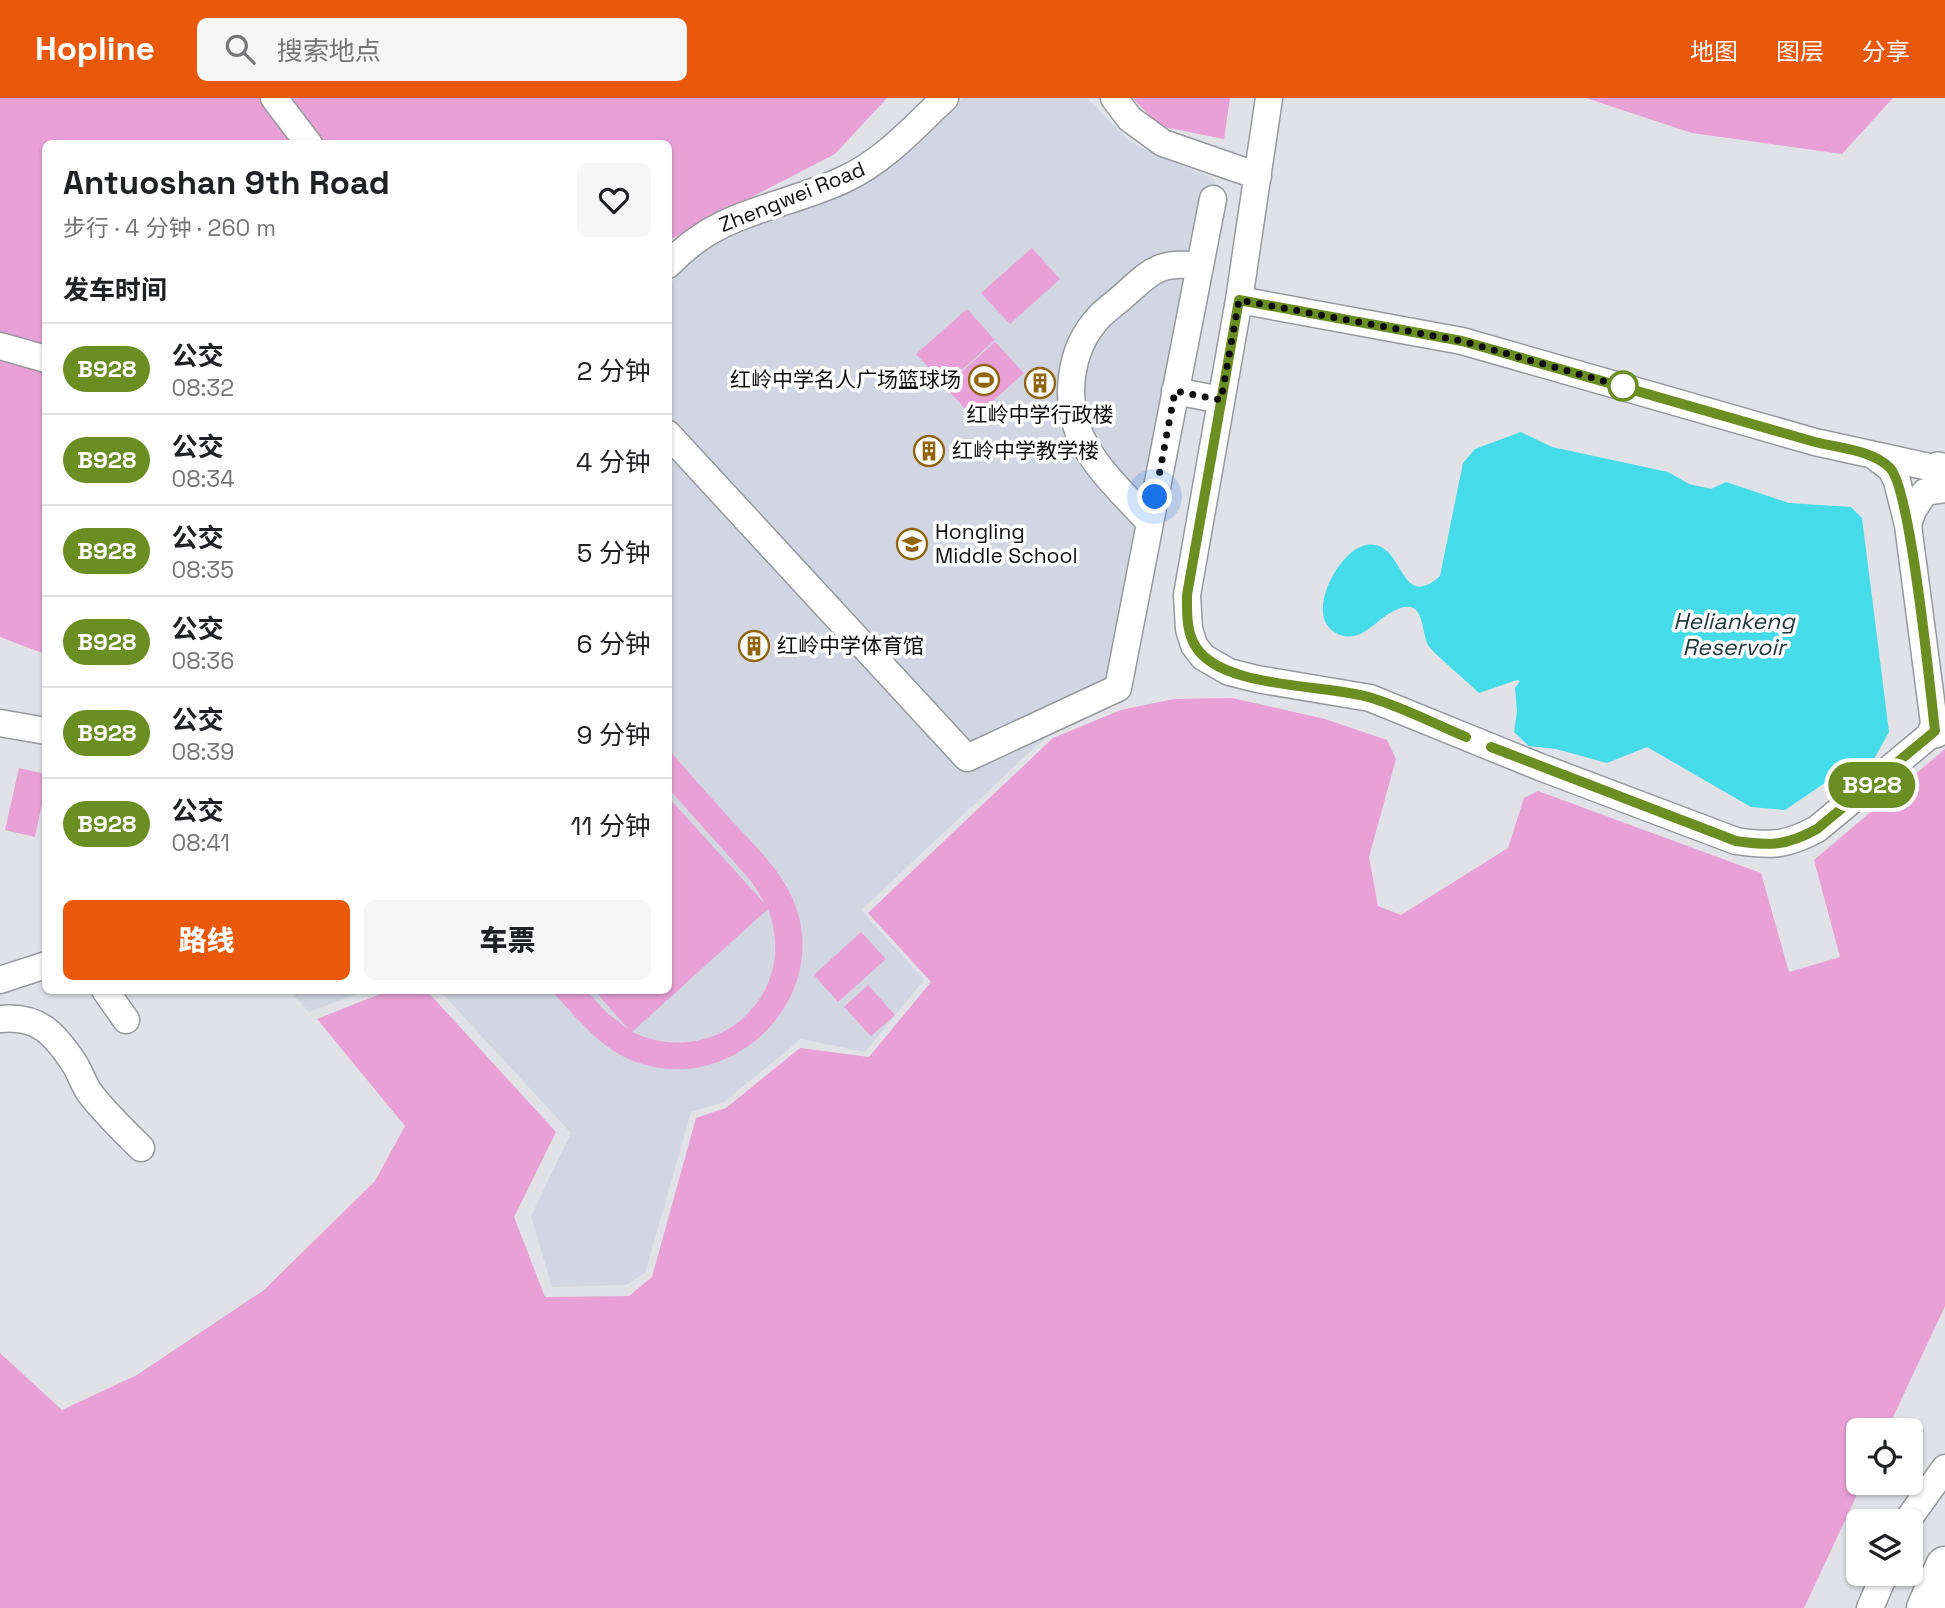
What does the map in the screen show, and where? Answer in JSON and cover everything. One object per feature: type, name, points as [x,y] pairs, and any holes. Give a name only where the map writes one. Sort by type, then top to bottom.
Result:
[{"type":"highway","points":[[1926,1608],[1945,1566]]},
{"type":"street","points":[[274,98],[306,140]]},
{"type":"street","name":"Zhengwei Road","points":[[672,261],[716,226],[844,179],[872,164],[945,98]]},
{"type":"street","points":[[1114,98],[1130,119],[1163,143],[1258,176]]},
{"type":"street","points":[[1269,98],[1239,300],[1187,595],[1189,629],[1194,645],[1203,657],[1215,666],[1257,680],[1370,698],[1736,841],[1757,844],[1795,841],[1817,829],[1940,727],[1908,526],[1897,481],[1891,469],[1874,456]]},
{"type":"street","points":[[672,438],[967,758],[1118,688],[1213,199]]},
{"type":"street","points":[[1150,523],[1083,443],[1072,404],[1074,363],[1085,338],[1100,316],[1154,271],[1171,264],[1199,267]]},
{"type":"street","points":[[1239,300],[1462,341],[1943,476]]},
{"type":"street","points":[[0,346],[42,358]]},
{"type":"street","points":[[1175,391],[1221,400]]},
{"type":"street","points":[[1908,526],[1913,510],[1925,492],[1943,476]]},
{"type":"street","points":[[0,723],[42,730]]},
{"type":"street","points":[[0,980],[42,966]]},
{"type":"street","points":[[108,994],[126,1020]]},
{"type":"street","points":[[0,1019],[15,1017],[32,1020],[44,1028],[75,1064],[92,1095],[141,1148]]},
{"type":"street","points":[[1916,1509],[1945,1468]]},
{"type":"street","points":[[1870,1608],[1879,1586]]},
{"type":"shaded area","points":[[0,98],[887,98],[835,154],[672,238],[672,140],[42,140],[42,653],[0,637]]},
{"type":"shaded area","name":"Hongling Middle School","points":[[965,98],[1087,98],[1126,138],[1142,148],[1213,179],[1224,196],[1127,695],[1059,725],[861,910],[924,980],[865,1052],[801,1039],[724,1102],[691,1112],[645,1273],[626,1285],[552,1287],[531,1216],[571,1133],[443,994],[672,994],[672,282],[704,245],[831,196],[903,152]]},
{"type":"shaded area","points":[[1133,98],[1230,98],[1224,139],[1159,126]]},
{"type":"shaded area","points":[[1586,98],[1893,98],[1842,154],[1692,133]]},
{"type":"shaded area","points":[[1032,248],[1060,279],[1010,324],[981,293]]},
{"type":"shaded area","name":"红岭中学名人广场篮球场","points":[[967,309],[995,340],[945,385],[916,354]]},
{"type":"shaded area","name":"红岭中学名人广场篮球场","points":[[995,342],[1024,373],[974,418],[945,387]]},
{"type":"shaded area","points":[[1232,698],[1325,719],[1387,740],[1396,759],[1369,857],[1378,906],[1401,915],[1508,848],[1524,798],[1538,791],[1761,873],[1789,972],[1840,957],[1814,860],[1945,749],[1945,1306],[1893,1418],[1846,1418],[1846,1495],[1857,1495],[1850,1509],[1846,1509],[1846,1518],[1804,1608],[0,1608],[0,1353],[62,1410],[137,1375],[264,1290],[375,1181],[405,1126],[317,1019],[380,994],[430,994],[556,1132],[514,1217],[545,1297],[629,1296],[652,1277],[696,1118],[726,1108],[800,1048],[869,1057],[931,982],[868,913],[1053,738],[1121,710],[1174,699]]},
{"type":"shaded area","points":[[672,753],[763,854],[788,890],[799,917],[802,951],[796,984],[781,1012],[760,1037],[733,1055],[703,1066],[670,1069],[636,1062],[611,1049],[590,1032],[555,994],[590,994],[606,1012],[628,1029],[598,994],[672,994],[672,801],[766,905],[751,881],[672,792]],"holes":[[[768,909],[775,941],[772,970],[761,996],[744,1018],[720,1033],[693,1041],[663,1041],[632,1032]]]},
{"type":"shaded area","points":[[19,768],[42,773],[42,803],[35,837],[5,830]]},
{"type":"shaded area","points":[[861,932],[886,959],[838,1002],[814,975]]},
{"type":"shaded area","points":[[868,985],[895,1015],[871,1036],[844,1007]]},
{"type":"shaded area","points":[[293,994],[357,994],[309,1012]]},
{"type":"water","name":"Heliankeng Reservoir","points":[[1521,432],[1552,447],[1668,472],[1689,484],[1711,489],[1726,482],[1789,503],[1851,507],[1862,518],[1889,732],[1874,759],[1841,772],[1785,810],[1751,807],[1647,747],[1607,763],[1556,749],[1529,746],[1514,732],[1517,711],[1515,688],[1520,681],[1479,693],[1428,645],[1420,615],[1410,607],[1390,613],[1366,631],[1353,636],[1338,634],[1328,626],[1323,614],[1324,601],[1335,571],[1355,550],[1366,545],[1379,546],[1388,552],[1408,581],[1416,586],[1426,585],[1440,576],[1463,463],[1475,449]]},
{"type":"bus line","name":"B928","points":[[1466,737],[1370,698],[1302,685],[1257,680],[1229,672],[1203,657],[1194,645],[1189,629],[1187,595],[1239,300],[1392,327],[1507,352],[1815,442],[1874,456],[1891,469],[1897,481],[1908,526],[1935,731],[1817,829],[1795,841],[1778,844],[1736,841],[1491,747]]},
{"type":"place","name":"红岭中学名人广场篮球场","points":[[984,380]]},
{"type":"place","name":"红岭中学行政楼","points":[[1040,383]]},
{"type":"place","name":"红岭中学教学楼","points":[[929,451]]},
{"type":"place","name":"Hongling Middle School","points":[[912,544]]},
{"type":"place","name":"红岭中学体育馆","points":[[754,646]]},
{"type":"route","points":[[1155,497],[1175,391],[1221,400],[1239,300],[1462,341],[1635,390],[1623,386]]}]
